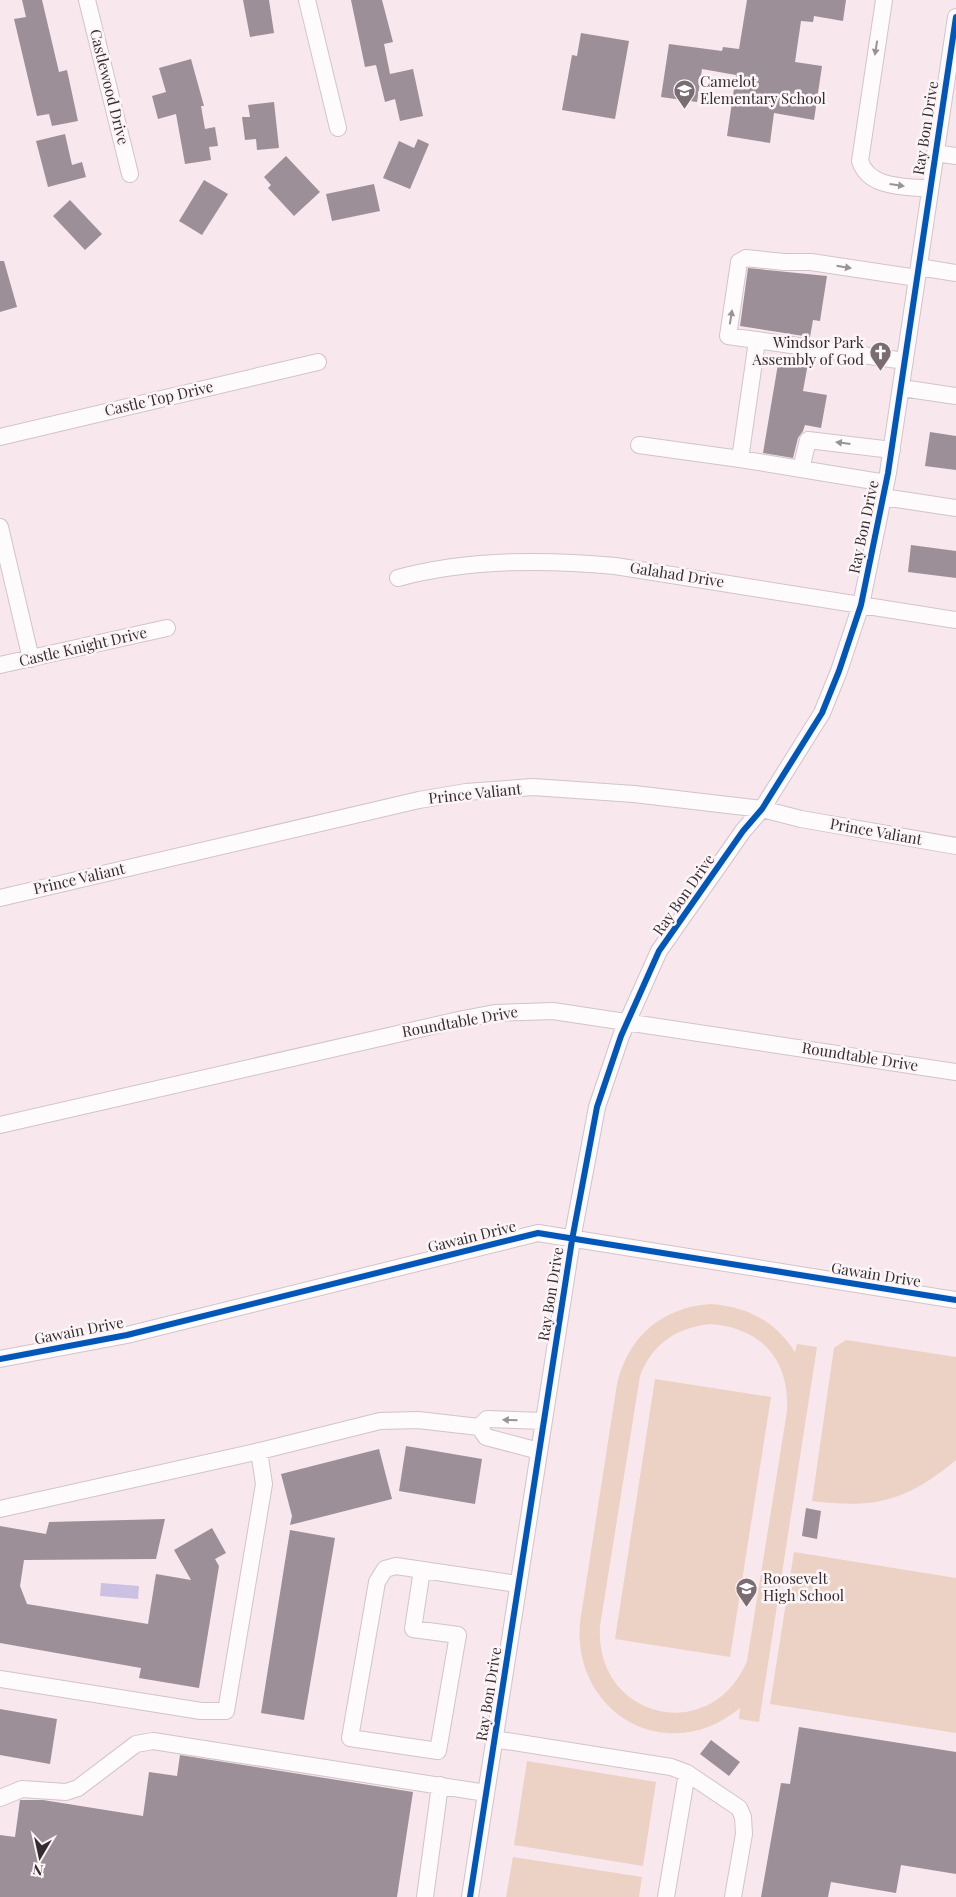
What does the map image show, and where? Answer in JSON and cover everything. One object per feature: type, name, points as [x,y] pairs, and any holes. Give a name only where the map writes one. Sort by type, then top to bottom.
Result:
[{"type":"street","name":"Castlewood Drive","points":[[88,0],[130,174]]},
{"type":"street","points":[[307,0],[338,128]]},
{"type":"street","points":[[884,0],[860,161],[867,175],[876,181],[930,189]]},
{"type":"street","name":"Ray Bon Drive","points":[[470,1897],[572,1240],[597,1107],[628,1021],[660,951],[743,832],[762,809],[822,713],[839,671],[861,605],[892,450],[956,18]]},
{"type":"street","points":[[935,152],[956,156]]},
{"type":"street","points":[[905,361],[728,336],[739,262],[746,258],[784,262],[811,262],[918,273],[956,274]]},
{"type":"street","points":[[740,458],[757,341]]},
{"type":"street","name":"Castle Top Drive","points":[[0,437],[318,362]]},
{"type":"street","points":[[902,388],[956,396]]},
{"type":"street","points":[[801,469],[808,440],[892,450]]},
{"type":"street","points":[[639,445],[740,458],[801,469],[956,508]]},
{"type":"street","points":[[0,527],[31,659]]},
{"type":"street","name":"Galahad Drive","points":[[398,578],[426,570],[474,564],[575,562],[615,566],[956,620]]},
{"type":"street","name":"Castle Knight Drive","points":[[0,665],[167,628]]},
{"type":"street","name":"Prince Valiant","points":[[0,898],[419,800],[466,792],[533,787],[564,788],[762,809],[801,819],[956,846]]},
{"type":"street","name":"Roundtable Drive","points":[[0,1125],[495,1013],[553,1011],[956,1072]]},
{"type":"street","name":"Gawain Drive","points":[[0,1359],[127,1335],[538,1233],[572,1240],[956,1300]]},
{"type":"street","points":[[0,1509],[259,1452],[380,1421],[418,1420],[479,1427],[488,1419],[544,1421]]},
{"type":"street","points":[[479,1427],[486,1437],[539,1451]]},
{"type":"street","points":[[0,1679],[201,1710],[226,1711],[264,1484],[259,1452]]},
{"type":"street","points":[[422,1570],[412,1629],[458,1635],[438,1751],[350,1738],[377,1582],[385,1569],[396,1566],[518,1584]]},
{"type":"street","points":[[494,1739],[671,1767],[688,1773],[739,1808],[743,1817],[744,1834],[733,1897]]},
{"type":"street","points":[[0,1798],[22,1789],[66,1792],[78,1788],[136,1744],[153,1741],[486,1793]]},
{"type":"street","points":[[666,1897],[688,1773]]},
{"type":"street","points":[[425,1897],[440,1785]]},
{"type":"shaded area","points":[[711,1304],[737,1308],[749,1312],[769,1324],[779,1332],[795,1352],[797,1344],[817,1347],[759,1722],[739,1719],[740,1708],[712,1725],[684,1733],[656,1731],[630,1722],[608,1705],[592,1683],[582,1655],[580,1622],[617,1384],[622,1367],[629,1352],[650,1328],[663,1318],[693,1306]],"holes":[[[711,1324],[745,1332],[769,1350],[778,1363],[784,1377],[787,1393],[787,1411],[747,1661],[730,1688],[708,1705],[683,1712],[658,1711],[634,1701],[615,1683],[603,1658],[600,1626],[640,1376],[651,1355],[667,1339],[677,1333]]]},
{"type":"shaded area","points":[[846,1340],[956,1357],[956,1460],[922,1485],[889,1499],[854,1504],[812,1501],[834,1348]]},
{"type":"shaded area","points":[[655,1379],[771,1397],[730,1657],[615,1639]]},
{"type":"shaded area","points":[[794,1552],[956,1578],[956,1733],[770,1704]]},
{"type":"shaded area","points":[[101,1583],[139,1586],[138,1599],[100,1596]]},
{"type":"shaded area","points":[[527,1761],[656,1782],[643,1866],[514,1845]]},
{"type":"shaded area","points":[[513,1857],[642,1877],[639,1897],[506,1897]]},
{"type":"building","points":[[22,0],[42,0],[59,72],[67,70],[78,121],[52,126],[49,114],[37,116],[14,19],[26,17]]},
{"type":"building","points":[[243,0],[269,0],[274,33],[250,37]]},
{"type":"building","points":[[351,0],[382,0],[393,42],[384,44],[390,74],[413,69],[423,116],[400,121],[395,99],[385,102],[376,65],[365,67]]},
{"type":"building","points":[[747,0],[846,0],[843,21],[814,16],[813,22],[801,21],[795,62],[822,66],[814,120],[774,113],[770,143],[727,136],[736,75],[702,69],[697,102],[661,97],[669,44],[722,51],[723,47],[739,49]]},
{"type":"building","points":[[581,33],[629,41],[615,119],[562,110],[572,55],[577,56]]},
{"type":"building","points":[[191,59],[204,106],[201,106],[205,129],[215,127],[218,146],[209,147],[211,160],[185,164],[176,114],[158,119],[152,96],[166,92],[159,68]]},
{"type":"building","points":[[274,102],[279,148],[257,150],[256,139],[245,140],[242,117],[250,117],[248,105]]},
{"type":"building","points":[[65,134],[72,165],[82,162],[86,177],[48,187],[36,141]]},
{"type":"building","points":[[418,139],[429,144],[410,189],[383,178],[399,141],[414,148]]},
{"type":"building","points":[[286,156],[320,192],[294,216],[268,188],[271,185],[264,177]]},
{"type":"building","points":[[204,180],[228,194],[202,235],[179,221]]},
{"type":"building","points":[[374,184],[380,211],[332,221],[326,194]]},
{"type":"building","points":[[70,200],[102,234],[85,250],[53,216]]},
{"type":"building","points":[[0,261],[4,261],[17,307],[0,312]]},
{"type":"building","points":[[748,268],[827,276],[820,321],[813,320],[810,337],[740,326]]},
{"type":"building","points":[[779,358],[808,363],[803,391],[827,395],[821,428],[805,425],[798,438],[793,458],[763,453]]},
{"type":"building","points":[[930,432],[956,436],[956,470],[925,466]]},
{"type":"building","points":[[911,545],[956,551],[956,578],[908,572]]},
{"type":"building","points":[[406,1446],[482,1459],[475,1504],[399,1491]]},
{"type":"building","points":[[379,1449],[392,1499],[290,1525],[292,1516],[281,1474]]},
{"type":"building","points":[[806,1508],[821,1511],[817,1539],[802,1536]]},
{"type":"building","points":[[165,1519],[156,1559],[24,1560],[20,1586],[27,1604],[148,1624],[156,1574],[191,1580],[174,1550],[212,1528],[226,1553],[215,1559],[219,1566],[199,1688],[139,1678],[141,1668],[0,1643],[0,1526],[46,1534],[49,1522]]},
{"type":"building","points":[[290,1530],[335,1538],[304,1720],[261,1713]]},
{"type":"building","points":[[0,1709],[57,1719],[50,1764],[0,1755]]},
{"type":"building","points":[[799,1727],[956,1752],[956,1874],[901,1865],[896,1893],[831,1882],[828,1897],[761,1897],[781,1783],[790,1784]]},
{"type":"building","points":[[711,1740],[740,1762],[729,1776],[700,1754]]},
{"type":"building","points":[[180,1755],[413,1792],[397,1897],[0,1897],[0,1835],[15,1837],[20,1800],[43,1800],[143,1816],[149,1772],[177,1776]]},
{"type":"cycle path","points":[[470,1897],[572,1240],[597,1107],[621,1036],[659,951],[743,831],[762,809],[822,713],[839,671],[861,605],[888,473],[956,17]]},
{"type":"cycle path","points":[[0,1359],[127,1335],[538,1233],[956,1300]]},
{"type":"place","name":"Camelot Elementary School","points":[[684,110]]},
{"type":"place","name":"Windsor Park Assembly of God","points":[[880,371]]},
{"type":"place","name":"Roosevelt High School","points":[[747,1607]]}]
